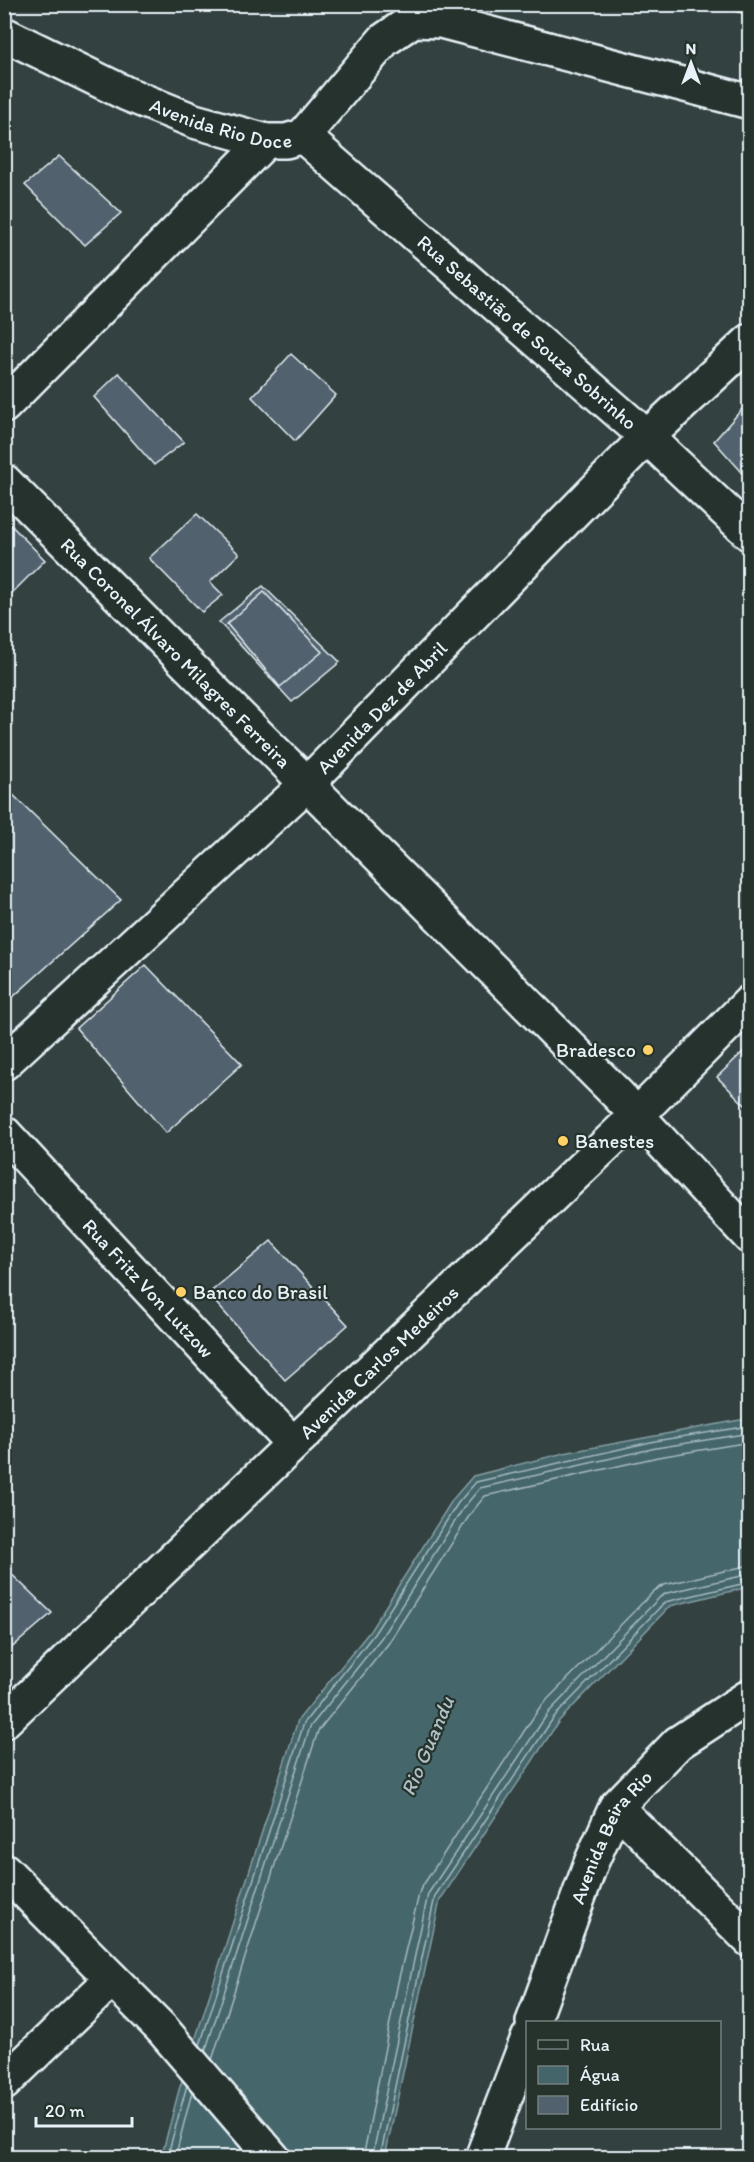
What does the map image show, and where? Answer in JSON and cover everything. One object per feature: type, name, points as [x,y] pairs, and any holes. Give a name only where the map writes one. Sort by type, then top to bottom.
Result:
[{"type":"street","name":"Avenida Rio Doce","points":[[4,34],[127,94],[194,121],[266,141],[286,141],[303,136],[384,40],[413,20],[452,23],[750,102]]},
{"type":"street","name":"Rua Sebastião de Souza Sobrinho","points":[[303,136],[647,437],[750,534]]},
{"type":"street","points":[[4,406],[266,141]]},
{"type":"street","name":"Avenida Dez de Abril","points":[[4,1063],[307,784],[647,437],[750,341]]},
{"type":"street","name":"Rua Coronel Álvaro Milagres Ferreira","points":[[4,481],[636,1116],[750,1237]]},
{"type":"street","name":"Avenida Carlos Medeiros","points":[[4,1721],[636,1116],[750,1002]]},
{"type":"street","name":"Rua Fritz Von Lutzow","points":[[4,1133],[292,1443]]},
{"type":"street","name":"Avenida Beira Rio","points":[[533,2021],[591,1863],[616,1807],[678,1743],[750,1696]]},
{"type":"street","points":[[616,1807],[750,1940]]},
{"type":"street","points":[[4,1870],[162,2029],[273,2157]]},
{"type":"street","points":[[4,2083],[112,1979]]},
{"type":"street","points":[[482,2157],[526,2042]]},
{"type":"water","name":"Rio Guandu","points":[[749,1420],[749,1587],[670,1606],[559,1721],[440,1900],[385,2157],[161,2158],[179,2090],[298,1720],[370,1631],[453,1499],[473,1476],[564,1453]]},
{"type":"building","points":[[59,156],[121,213],[85,245],[25,185]]},
{"type":"building","points":[[291,354],[336,395],[295,441],[252,397]]},
{"type":"building","points":[[119,373],[184,442],[154,465],[94,397]]},
{"type":"building","points":[[750,400],[750,479],[749,480],[714,441]]},
{"type":"building","points":[[197,514],[239,554],[210,582],[223,595],[202,612],[149,558]]},
{"type":"building","points":[[4,518],[45,560],[4,601]]},
{"type":"building","points":[[263,586],[340,662],[292,702],[219,622]]},
{"type":"building","points":[[264,592],[322,652],[280,687],[227,624]]},
{"type":"building","points":[[4,786],[121,900],[4,1005]]},
{"type":"building","points":[[146,965],[242,1064],[166,1133],[76,1028]]},
{"type":"building","points":[[750,1045],[750,1110],[717,1077]]},
{"type":"building","points":[[271,1241],[348,1325],[285,1380],[208,1294]]},
{"type":"building","points":[[4,1567],[52,1613],[9,1650],[4,1646]]},
{"type":"railway","points":[[708,4],[750,13]]},
{"type":"place","name":"Bradesco","points":[[648,1050]]},
{"type":"place","name":"Banestes","points":[[563,1141]]},
{"type":"place","name":"Banco do Brasil","points":[[181,1292]]}]
